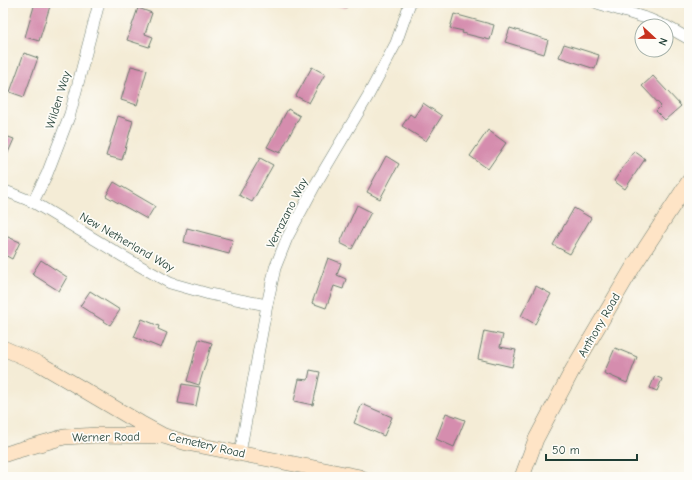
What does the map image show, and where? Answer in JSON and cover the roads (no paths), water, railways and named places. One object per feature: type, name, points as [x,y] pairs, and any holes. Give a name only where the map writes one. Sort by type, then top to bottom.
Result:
[{"type":"street","name":"Wilden Way","points":[[33,202],[70,114],[99,3]]},
{"type":"street","name":"Verrazano Way","points":[[240,453],[275,268],[287,238],[314,187],[368,96],[396,43],[410,3]]},
{"type":"street","points":[[597,3],[641,18]]},
{"type":"street","points":[[674,31],[689,39]]},
{"type":"street","name":"Anthony Road","points":[[522,477],[536,439],[573,369],[632,267],[689,181]]},
{"type":"street","name":"New Netherland Way","points":[[3,190],[33,202],[170,283],[209,294],[267,305]]},
{"type":"street","name":"Cemetery Road","points":[[3,348],[40,364],[164,436],[187,443],[360,477]]},
{"type":"street","name":"Werner Road","points":[[3,455],[64,438],[98,435],[164,436]]}]
